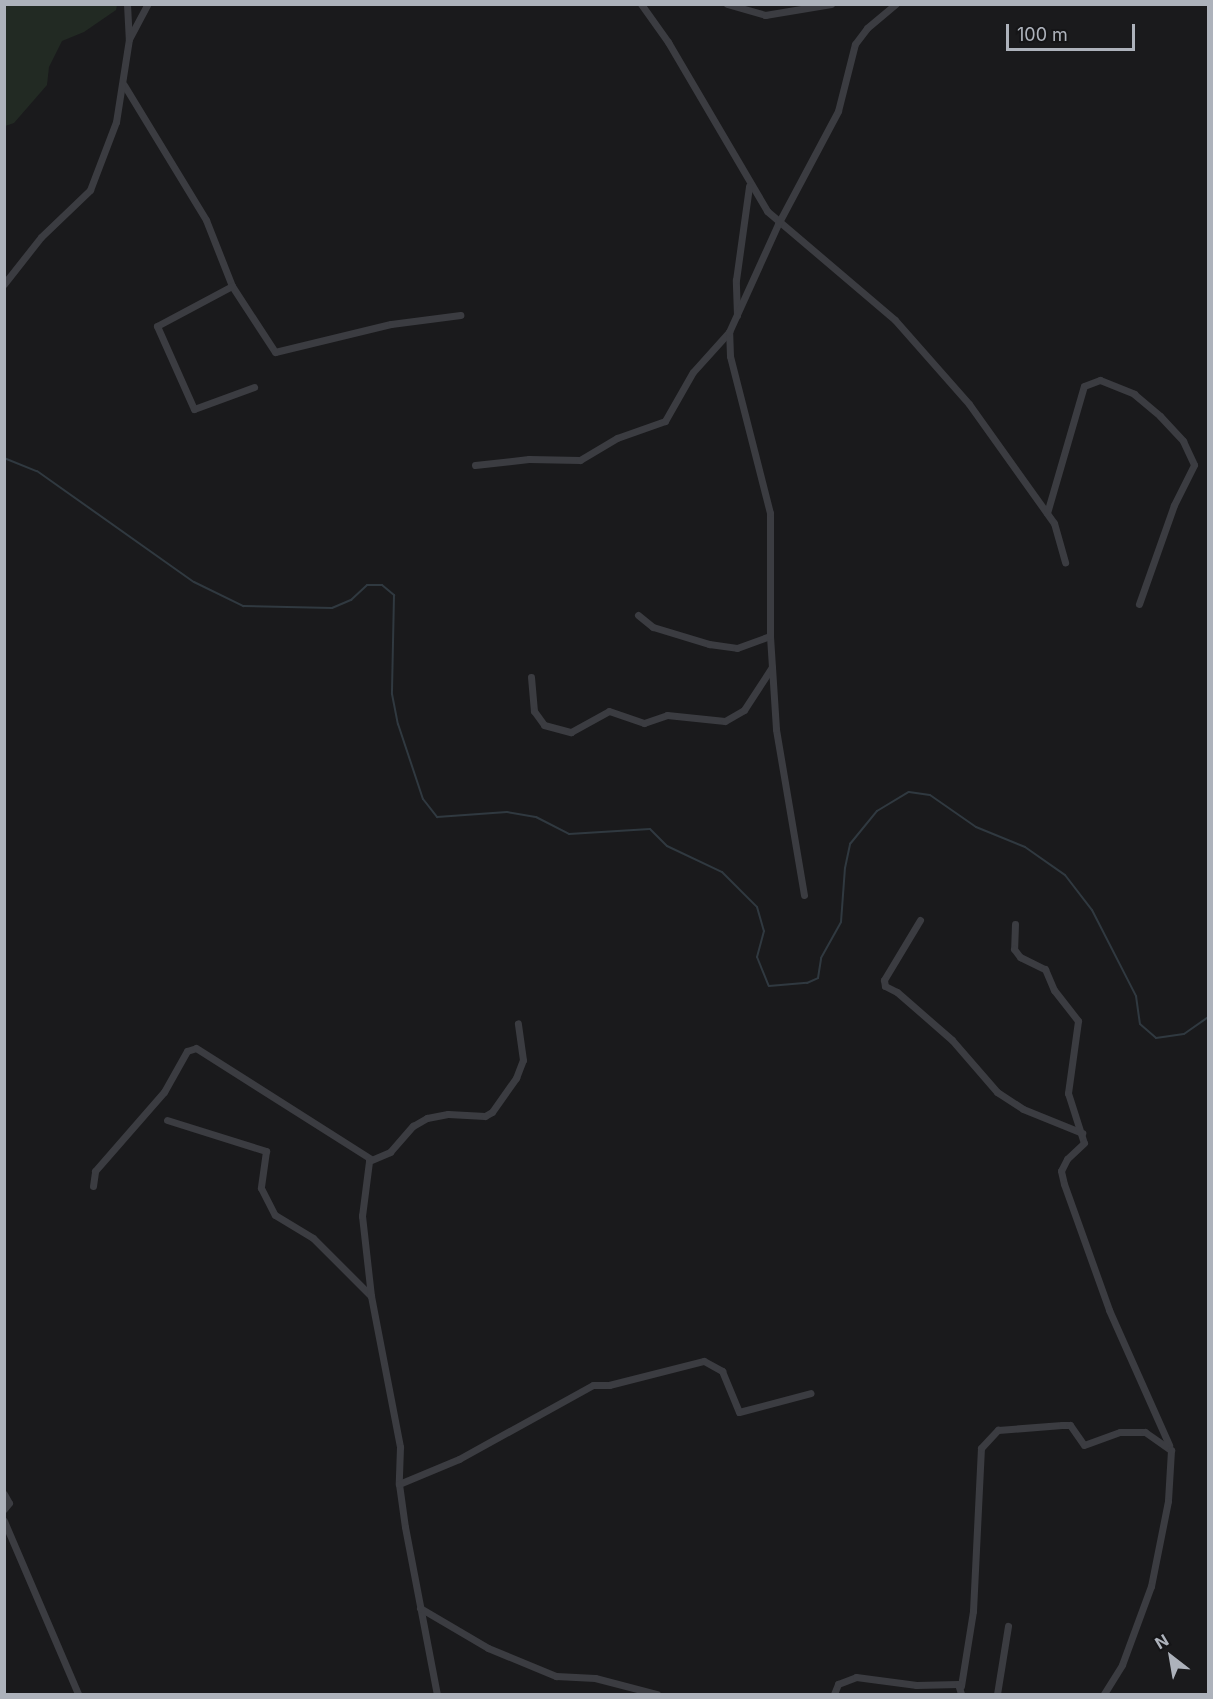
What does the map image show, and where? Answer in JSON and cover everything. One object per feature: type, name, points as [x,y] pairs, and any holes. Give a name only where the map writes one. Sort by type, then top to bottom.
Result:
[{"type":"street","points":[[4,284],[41,237],[90,190],[116,123],[124,85],[129,39],[127,4]]},
{"type":"street","points":[[129,39],[148,4]]},
{"type":"street","points":[[641,4],[713,117],[749,186],[778,224],[895,320],[969,404],[1047,513],[1065,562]]},
{"type":"street","points":[[727,4],[765,15],[831,4]]},
{"type":"street","points":[[475,465],[529,459],[580,460],[617,438],[665,421],[693,372],[729,332],[778,224],[838,111],[855,44],[867,28],[896,4]]},
{"type":"street","points":[[124,85],[206,220],[232,285],[275,352],[391,324],[460,315]]},
{"type":"street","points":[[737,315],[736,280],[749,186]]},
{"type":"street","points":[[232,285],[157,326],[194,409],[254,387]]},
{"type":"street","points":[[729,332],[730,356],[770,513],[770,636],[776,729],[804,895]]},
{"type":"street","points":[[1047,513],[1084,386],[1100,380],[1134,394],[1160,416],[1183,441],[1194,465],[1174,505],[1139,604]]},
{"type":"street","points":[[638,615],[652,627],[709,644],[737,648],[770,636]]},
{"type":"street","points":[[531,677],[534,711],[544,725],[571,732],[609,711],[644,723],[667,715],[725,721],[744,710],[772,667]]},
{"type":"street","points":[[920,920],[884,980],[885,986],[897,992],[952,1040],[997,1092],[1023,1109],[1082,1133]]},
{"type":"street","points":[[1015,924],[1014,949],[1020,957],[1045,969],[1054,990],[1078,1021],[1068,1093],[1084,1143],[1066,1159],[1062,1171],[1064,1184],[1109,1310],[1171,1450],[1168,1501],[1154,1576],[1122,1665],[1104,1695]]},
{"type":"street","points":[[371,1159],[390,1152],[413,1126],[427,1118],[448,1114],[485,1116],[492,1112],[516,1078],[523,1060],[518,1023]]},
{"type":"street","points":[[93,1186],[95,1171],[164,1092],[187,1051],[196,1048],[371,1159]]},
{"type":"street","points":[[167,1120],[266,1151],[261,1188],[275,1215],[313,1238],[371,1296]]},
{"type":"street","points":[[371,1159],[362,1216],[371,1296],[400,1447],[399,1484],[437,1695]]},
{"type":"street","points":[[399,1484],[459,1459],[593,1385],[609,1385],[704,1361],[722,1371],[739,1412],[811,1393]]},
{"type":"street","points":[[961,1695],[973,1611],[981,1448],[989,1435],[998,1430],[1070,1425],[1084,1445],[1120,1432],[1145,1432],[1171,1450]]},
{"type":"street","points":[[4,1494],[9,1503],[4,1509]]},
{"type":"street","points":[[4,1521],[78,1695]]},
{"type":"street","points":[[420,1608],[488,1648],[556,1676],[595,1678],[657,1695]]},
{"type":"street","points":[[998,1695],[1008,1626]]},
{"type":"street","points":[[834,1695],[838,1684],[856,1677],[916,1685],[943,1682],[961,1686]]},
{"type":"shaded area","points":[[5,4],[117,5],[116,10],[84,32],[62,41],[49,67],[47,85],[14,123],[5,126]]},
{"type":"waterway","points":[[4,458],[37,471],[194,582],[243,606],[332,608],[351,600],[367,585],[382,585],[394,595],[392,694],[398,724],[423,799],[437,817],[507,812],[536,817],[569,834],[650,829],[667,846],[722,872],[757,907],[764,931],[757,957],[769,986],[807,983],[818,978],[821,958],[841,922],[845,868],[850,844],[877,811],[909,792],[930,795],[976,827],[1025,847],[1065,875],[1092,910],[1136,996],[1140,1024],[1156,1038],[1184,1034],[1208,1017]]}]
